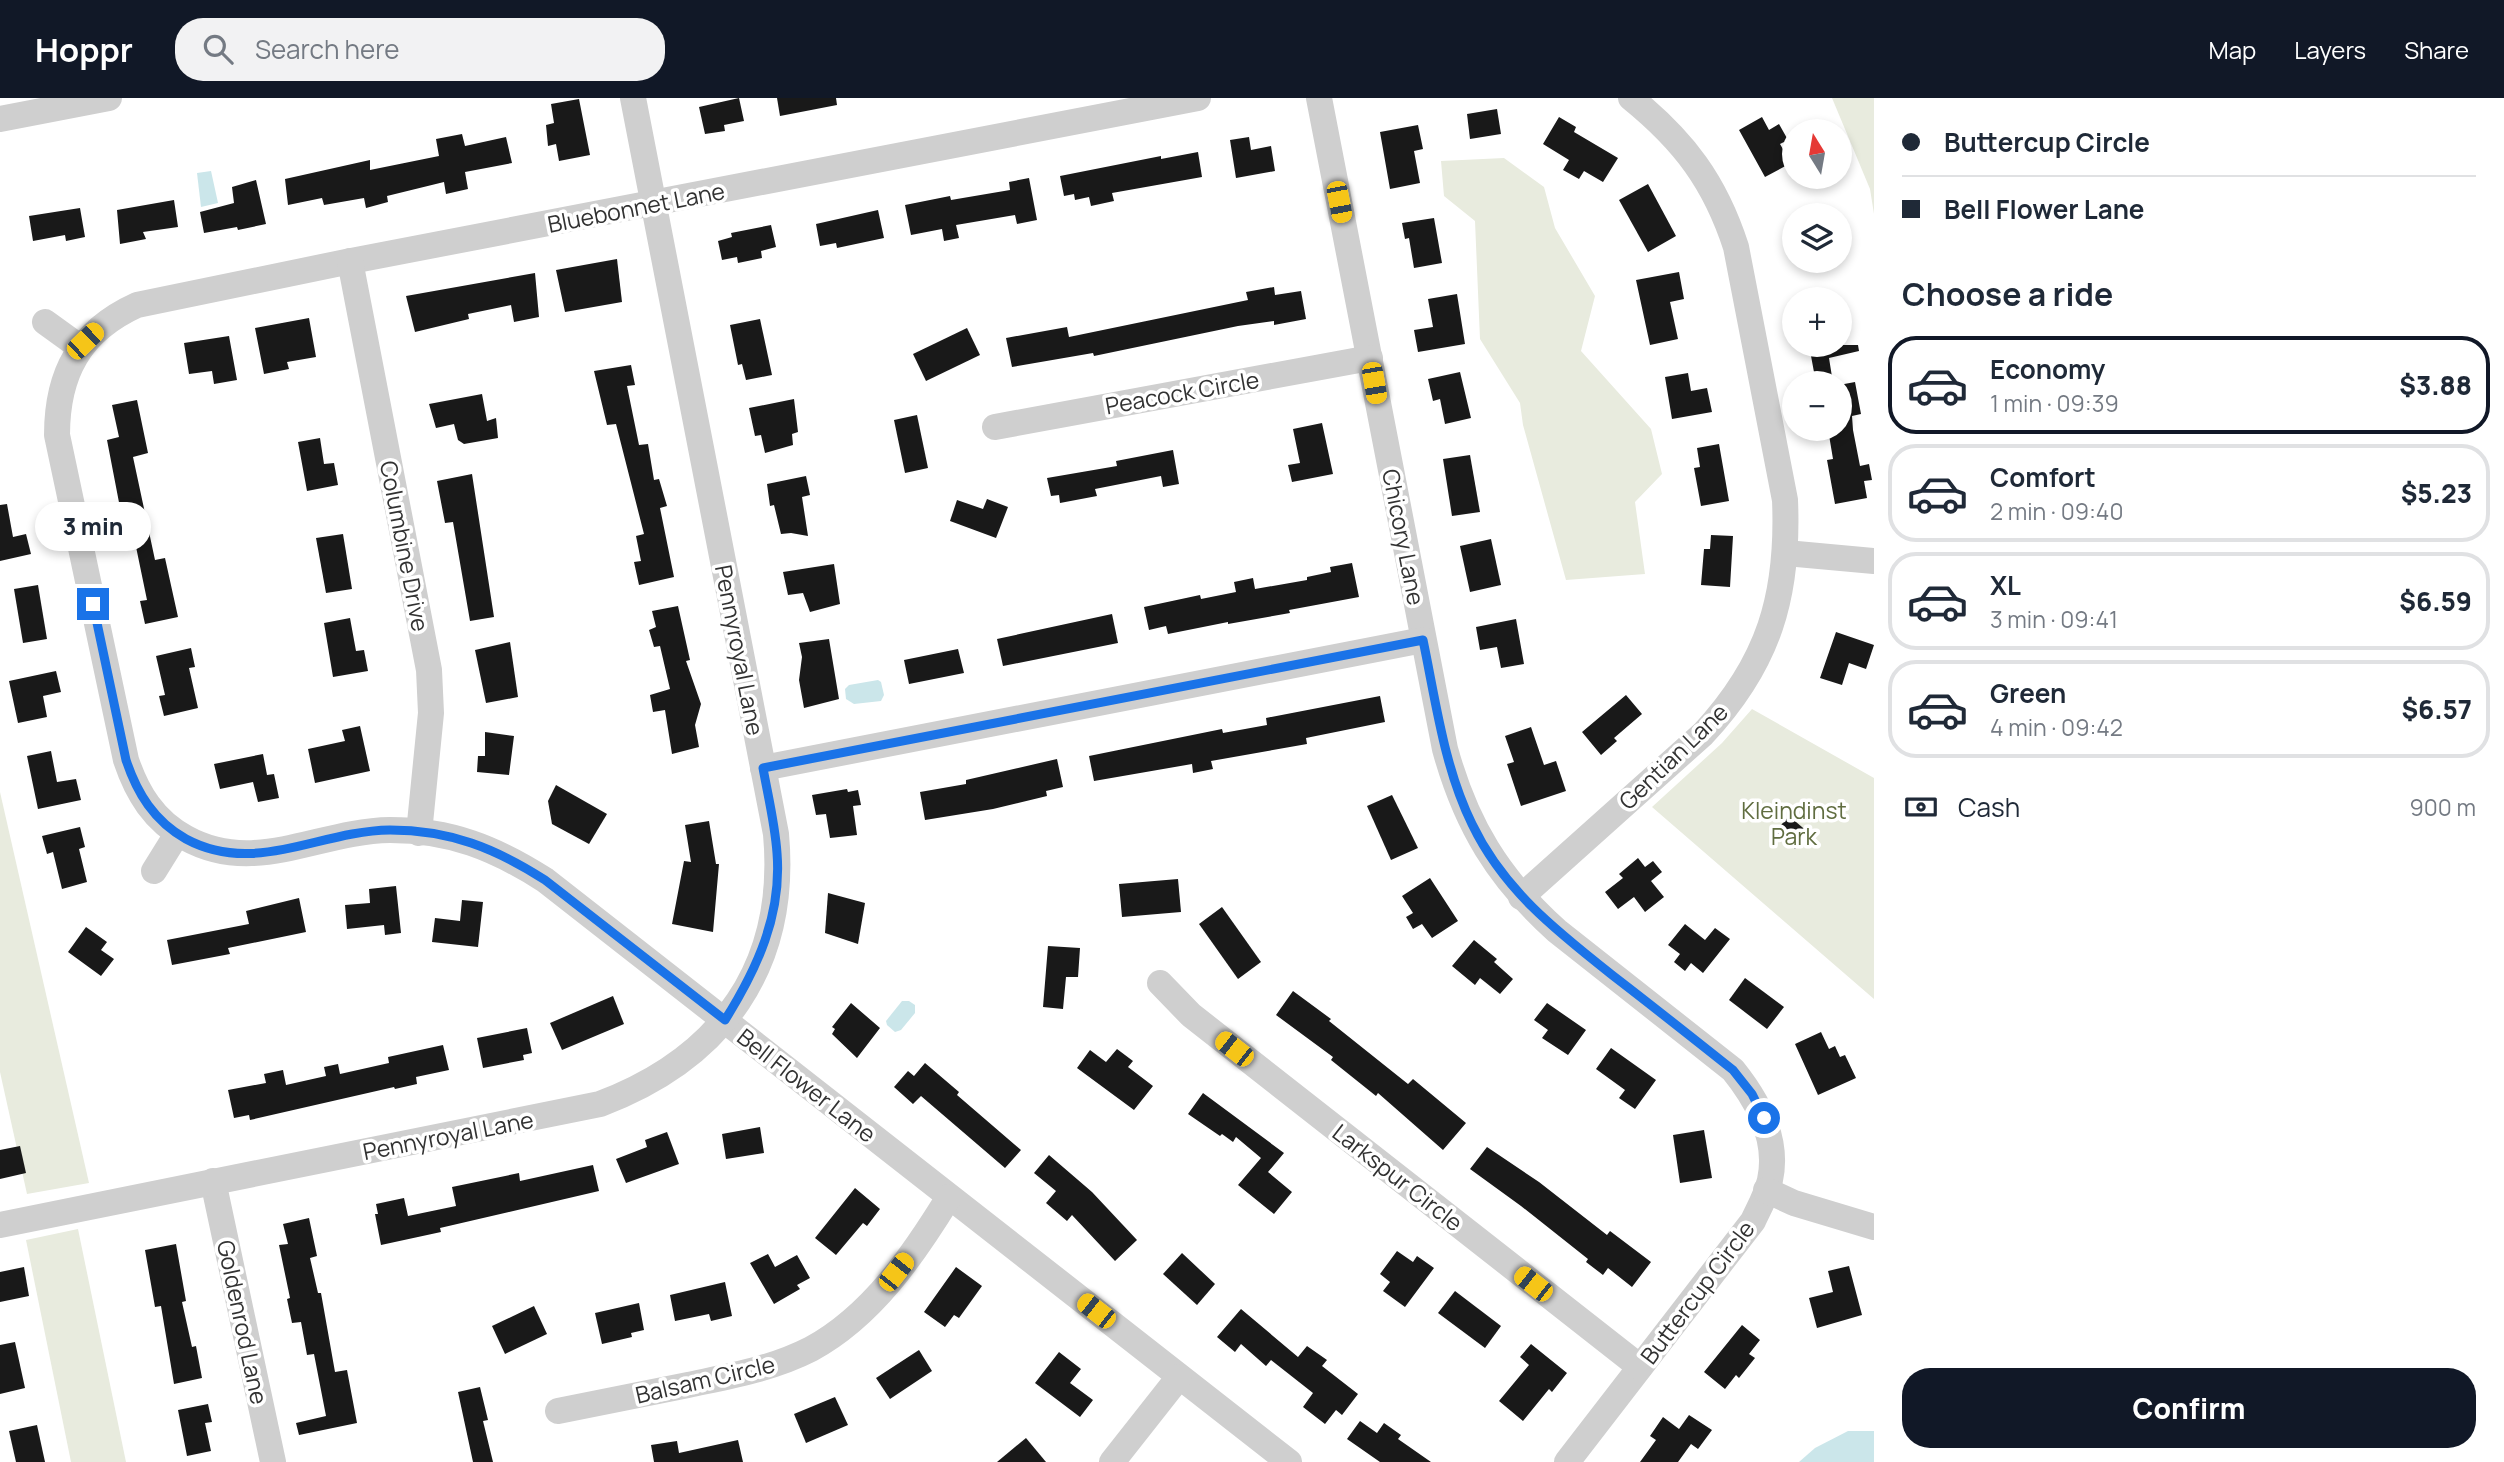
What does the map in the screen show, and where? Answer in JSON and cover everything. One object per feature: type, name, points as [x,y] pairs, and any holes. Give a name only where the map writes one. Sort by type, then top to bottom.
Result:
[{"type":"street","points":[[0,119],[109,98]]},
{"type":"street","name":"Pennyroyal Lane","points":[[0,1225],[600,1104],[639,1088],[674,1068],[725,1020],[749,982],[764,947],[775,902],[778,856],[633,98]]},
{"type":"street","name":"Bluebonnet Lane","points":[[83,345],[119,313],[137,305],[350,261],[1198,98]]},
{"type":"street","name":"Chicory Lane","points":[[1319,98],[1445,749],[1461,799],[1483,845],[1521,897],[1557,931],[1733,1070]]},
{"type":"street","name":"Gentian Lane","points":[[1521,897],[1703,734],[1722,713],[1757,661],[1768,636],[1777,605],[1786,553],[1785,500],[1781,477],[1736,247],[1727,220],[1703,172],[1685,148],[1661,122],[1631,98]]},
{"type":"street","name":"Columbine Drive","points":[[350,261],[429,670],[431,713],[419,833]]},
{"type":"street","points":[[45,322],[83,345]]},
{"type":"street","name":"Bell Flower Lane","points":[[83,345],[71,364],[58,403],[59,447],[126,760],[141,797],[152,812],[177,834],[214,851],[243,855],[389,830],[447,835],[468,840],[517,862],[545,880],[1289,1462]]},
{"type":"street","name":"Peacock Circle","points":[[995,426],[1370,358]]},
{"type":"street","points":[[1786,553],[1874,561]]},
{"type":"street","points":[[763,768],[1423,640]]},
{"type":"street","points":[[154,871],[177,834]]},
{"type":"street","name":"Larkspur Circle","points":[[1160,983],[1191,1015],[1640,1367]]},
{"type":"street","name":"Buttercup Circle","points":[[1567,1462],[1753,1221],[1766,1190],[1773,1163],[1764,1118],[1752,1094],[1733,1070]]},
{"type":"street","name":"Goldenrod Lane","points":[[213,1181],[273,1462]]},
{"type":"street","points":[[1766,1190],[1794,1203],[1874,1227]]},
{"type":"street","name":"Balsam Circle","points":[[558,1411],[754,1371],[813,1348],[844,1327],[880,1293],[913,1251],[949,1197]]},
{"type":"street","points":[[1112,1462],[1179,1377]]},
{"type":"green space","points":[[1832,98],[1874,98],[1874,214],[1870,189],[1852,146],[1852,119],[1841,119]]},
{"type":"green space","points":[[1504,158],[1544,187],[1555,228],[1595,296],[1581,351],[1651,429],[1662,474],[1635,502],[1645,574],[1566,580],[1523,425],[1520,403],[1480,339],[1475,221],[1444,196],[1441,161]]},
{"type":"green space","name":"Kleindinst Park","points":[[1752,709],[1874,778],[1874,999],[1652,807],[1722,743]]},
{"type":"green space","points":[[0,792],[89,1183],[27,1194],[0,1072]]},
{"type":"green space","points":[[78,1229],[126,1462],[71,1462],[26,1240]]},
{"type":"water","points":[[211,171],[218,203],[201,207],[197,173]]},
{"type":"water","points":[[878,680],[884,695],[881,701],[854,704],[846,699],[845,689],[849,685]]},
{"type":"water","points":[[902,1001],[915,1005],[915,1013],[901,1030],[895,1032],[886,1021]]},
{"type":"water","points":[[1848,1431],[1874,1431],[1874,1462],[1799,1462],[1815,1448]]},
{"type":"building","points":[[739,98],[744,121],[724,125],[725,131],[705,134],[699,107]]},
{"type":"building","points":[[777,98],[836,98],[837,105],[780,116]]},
{"type":"building","points":[[579,99],[590,155],[559,161],[556,144],[548,146],[546,125],[554,123],[551,104]]},
{"type":"building","points":[[1497,109],[1501,134],[1470,139],[1467,114]]},
{"type":"building","points":[[1559,117],[1576,127],[1574,132],[1618,158],[1603,182],[1584,171],[1579,179],[1563,170],[1569,160],[1543,144]]},
{"type":"building","points":[[1762,117],[1769,130],[1779,124],[1782,129],[1782,168],[1765,177],[1739,130]]},
{"type":"building","points":[[1418,125],[1423,149],[1414,151],[1420,183],[1390,189],[1380,132]]},
{"type":"building","points":[[462,134],[465,146],[506,137],[512,163],[465,172],[468,189],[446,194],[444,182],[387,196],[388,202],[366,208],[364,198],[324,205],[322,198],[288,205],[285,179],[370,160],[370,170],[439,156],[436,139]]},
{"type":"building","points":[[1249,137],[1251,150],[1271,146],[1275,171],[1236,178],[1230,140]]},
{"type":"building","points":[[1198,152],[1202,177],[1112,193],[1114,201],[1091,206],[1089,197],[1075,200],[1074,194],[1064,196],[1060,176],[1161,156],[1161,159]]},
{"type":"building","points":[[1029,178],[1037,220],[1017,224],[1015,215],[956,225],[959,238],[944,241],[942,229],[911,235],[905,205],[950,196],[951,200],[1010,190],[1009,182]]},
{"type":"building","points":[[256,180],[266,224],[204,233],[200,212],[234,203],[232,187]]},
{"type":"building","points":[[1648,184],[1676,236],[1648,252],[1619,200]]},
{"type":"building","points":[[174,200],[178,227],[143,232],[146,239],[120,244],[117,210]]},
{"type":"building","points":[[80,208],[85,237],[66,241],[65,235],[33,241],[29,216]]},
{"type":"building","points":[[878,210],[884,238],[837,248],[836,243],[820,246],[816,224]]},
{"type":"building","points":[[1434,218],[1442,263],[1414,268],[1409,238],[1405,239],[1402,223]]},
{"type":"building","points":[[771,225],[776,247],[761,251],[762,258],[738,263],[737,257],[722,260],[718,241],[732,237],[731,233]]},
{"type":"building","points":[[617,259],[622,302],[565,312],[556,270]]},
{"type":"building","points":[[1679,272],[1684,299],[1670,302],[1678,339],[1650,345],[1636,280]]},
{"type":"building","points":[[535,273],[539,317],[514,322],[511,305],[468,314],[469,319],[415,332],[406,296]]},
{"type":"building","points":[[1274,287],[1275,295],[1301,291],[1306,319],[1274,325],[1274,321],[1238,326],[1094,356],[1093,353],[1012,367],[1006,338],[1067,327],[1069,337],[1248,300],[1246,292]]},
{"type":"building","points":[[1457,294],[1465,344],[1418,352],[1414,330],[1433,327],[1428,299]]},
{"type":"building","points":[[309,318],[316,357],[287,362],[289,369],[264,374],[255,328]]},
{"type":"building","points":[[760,319],[772,375],[746,380],[742,364],[738,365],[730,325]]},
{"type":"building","points":[[967,328],[980,355],[926,381],[913,354]]},
{"type":"building","points":[[229,336],[237,380],[214,384],[212,371],[189,374],[184,343]]},
{"type":"building","points":[[1852,345],[1858,345],[1859,351],[1852,353]]},
{"type":"building","points":[[1811,357],[1833,357],[1829,358],[1831,371],[1814,371]]},
{"type":"building","points":[[631,365],[635,385],[627,386],[639,445],[648,444],[654,480],[659,479],[667,506],[660,508],[674,577],[639,585],[634,562],[641,561],[636,536],[644,534],[616,424],[607,425],[594,371]]},
{"type":"building","points":[[1460,372],[1471,418],[1445,424],[1440,399],[1433,401],[1428,379]]},
{"type":"building","points":[[1688,373],[1691,391],[1707,388],[1712,412],[1672,419],[1665,377]]},
{"type":"building","points":[[1855,382],[1861,414],[1852,416],[1852,383]]},
{"type":"building","points":[[482,394],[487,421],[496,418],[498,438],[464,444],[458,440],[454,424],[436,428],[429,404]]},
{"type":"building","points":[[794,399],[798,432],[792,434],[793,445],[765,453],[761,435],[755,436],[749,408]]},
{"type":"building","points":[[137,400],[148,453],[133,457],[155,560],[165,558],[178,617],[145,624],[140,601],[147,600],[135,542],[127,544],[107,440],[119,437],[112,405]]},
{"type":"building","points":[[917,415],[928,468],[905,473],[894,420]]},
{"type":"building","points":[[1852,416],[1860,466],[1869,464],[1872,480],[1864,481],[1867,498],[1835,504],[1827,460],[1833,459],[1830,441],[1852,441]]},
{"type":"building","points":[[1322,423],[1333,474],[1292,482],[1288,465],[1300,463],[1293,429]]},
{"type":"building","points":[[320,438],[324,464],[334,463],[338,485],[307,491],[298,442]]},
{"type":"building","points":[[1719,444],[1729,501],[1701,506],[1694,468],[1700,467],[1697,448]]},
{"type":"building","points":[[1173,450],[1179,484],[1163,487],[1161,476],[1095,489],[1097,496],[1060,503],[1059,495],[1051,496],[1047,478],[1117,466],[1116,461]]},
{"type":"building","points":[[1470,455],[1480,512],[1452,516],[1443,459]]},
{"type":"building","points":[[472,474],[494,617],[470,621],[453,522],[445,523],[437,481]]},
{"type":"building","points":[[806,476],[810,495],[802,497],[808,536],[781,534],[774,505],[770,506],[767,484]]},
{"type":"building","points":[[987,499],[1008,507],[996,538],[950,521],[957,500],[983,509]]},
{"type":"building","points":[[7,504],[13,537],[26,534],[31,554],[0,561],[0,505]]},
{"type":"building","points":[[343,534],[352,589],[326,593],[316,538]]},
{"type":"building","points":[[1711,535],[1733,536],[1730,587],[1701,585],[1704,549],[1710,549]]},
{"type":"building","points":[[1491,539],[1501,585],[1470,592],[1460,546]]},
{"type":"building","points":[[1352,563],[1359,597],[1289,610],[1290,613],[1168,634],[1166,626],[1149,630],[1144,607],[1200,595],[1201,599],[1236,592],[1234,582],[1253,578],[1255,589],[1307,580],[1307,577],[1331,572],[1330,567]]},
{"type":"building","points":[[834,564],[840,604],[810,612],[803,593],[788,595],[783,572]]},
{"type":"building","points":[[38,585],[47,639],[23,643],[14,589]]},
{"type":"building","points":[[678,606],[690,660],[686,661],[701,704],[695,725],[699,747],[672,754],[665,710],[653,712],[650,695],[670,689],[660,646],[654,647],[649,630],[656,627],[652,611]]},
{"type":"building","points":[[1112,614],[1118,643],[1003,666],[997,639]]},
{"type":"building","points":[[350,618],[356,651],[364,650],[368,671],[333,677],[324,623]]},
{"type":"building","points":[[1516,619],[1524,664],[1501,668],[1497,647],[1480,650],[1476,627]]},
{"type":"building","points":[[1836,632],[1874,645],[1866,669],[1849,663],[1842,685],[1820,678]]},
{"type":"building","points":[[829,639],[839,699],[804,708],[799,680],[802,657],[799,643]]},
{"type":"building","points":[[510,642],[518,697],[486,703],[475,650]]},
{"type":"building","points":[[191,648],[195,667],[189,668],[198,708],[164,716],[159,696],[165,695],[156,656]]},
{"type":"building","points":[[958,649],[964,673],[909,684],[904,660]]},
{"type":"building","points":[[56,671],[61,692],[43,696],[47,717],[18,723],[9,681]]},
{"type":"building","points":[[1626,695],[1642,714],[1614,738],[1617,741],[1601,755],[1582,732]]},
{"type":"building","points":[[1380,696],[1385,722],[1306,738],[1307,744],[1211,761],[1213,769],[1193,773],[1192,764],[1094,781],[1089,756],[1222,729],[1223,733],[1267,725],[1266,718]]},
{"type":"building","points":[[360,726],[370,771],[315,783],[308,749],[345,741],[342,730]]},
{"type":"building","points":[[1531,727],[1544,765],[1556,761],[1566,791],[1521,806],[1507,764],[1514,762],[1505,736]]},
{"type":"building","points":[[485,732],[514,736],[509,775],[477,772],[478,756],[485,756]]},
{"type":"building","points":[[51,751],[57,782],[76,779],[81,800],[38,809],[27,756]]},
{"type":"building","points":[[263,754],[267,775],[274,774],[279,798],[258,802],[253,782],[220,789],[214,764]]},
{"type":"building","points":[[1057,759],[1063,787],[1046,791],[1047,796],[993,809],[925,820],[920,792],[966,784],[966,780]]},
{"type":"building","points":[[556,785],[607,814],[589,844],[552,824],[548,801]]},
{"type":"building","points":[[847,789],[848,792],[858,790],[861,805],[853,806],[857,835],[830,838],[826,814],[816,815],[812,795]]},
{"type":"building","points":[[1392,795],[1418,848],[1391,860],[1367,806]]},
{"type":"building","points":[[1789,816],[1809,833],[1795,849],[1775,832]]},
{"type":"building","points":[[709,821],[716,864],[719,864],[713,932],[672,924],[684,861],[691,862],[685,825]]},
{"type":"building","points":[[80,827],[85,847],[79,849],[87,882],[62,889],[53,852],[47,854],[42,836]]},
{"type":"building","points":[[1638,858],[1645,867],[1653,861],[1662,872],[1651,881],[1664,897],[1645,912],[1634,897],[1618,909],[1605,892],[1623,878],[1619,874]]},
{"type":"building","points":[[1430,878],[1458,921],[1432,938],[1422,924],[1413,929],[1406,917],[1413,913],[1402,896]]},
{"type":"building","points":[[1178,879],[1181,912],[1122,917],[1119,884]]},
{"type":"building","points":[[396,886],[401,933],[385,935],[384,925],[347,929],[345,905],[370,903],[369,889]]},
{"type":"building","points":[[828,893],[865,903],[858,944],[825,933]]},
{"type":"building","points":[[299,898],[306,932],[228,948],[230,954],[172,965],[167,940],[249,924],[246,911]]},
{"type":"building","points":[[462,900],[483,902],[478,947],[432,942],[435,918],[460,921]]},
{"type":"building","points":[[1222,907],[1261,962],[1238,979],[1199,924]]},
{"type":"building","points":[[1685,924],[1705,940],[1715,928],[1730,939],[1703,973],[1691,963],[1685,971],[1674,962],[1680,954],[1668,945]]},
{"type":"building","points":[[86,927],[107,942],[101,950],[114,959],[101,976],[68,952]]},
{"type":"building","points":[[1474,940],[1497,959],[1494,962],[1513,979],[1500,994],[1480,978],[1475,985],[1452,966]]},
{"type":"building","points":[[1048,946],[1080,948],[1078,977],[1066,977],[1063,1009],[1043,1007]]},
{"type":"building","points":[[1745,978],[1784,1007],[1767,1029],[1729,1000]]},
{"type":"building","points":[[1293,991],[1331,1019],[1329,1021],[1408,1084],[1413,1079],[1466,1123],[1443,1150],[1378,1093],[1376,1096],[1331,1060],[1333,1057],[1276,1015]]},
{"type":"building","points":[[613,996],[624,1024],[562,1050],[550,1023]]},
{"type":"building","points":[[851,1003],[880,1028],[857,1058],[832,1034],[835,1029],[832,1027]]},
{"type":"building","points":[[1547,1003],[1586,1030],[1568,1055],[1542,1038],[1548,1030],[1534,1020]]},
{"type":"building","points":[[527,1028],[532,1053],[523,1055],[524,1060],[483,1068],[477,1038]]},
{"type":"building","points":[[1821,1032],[1829,1049],[1835,1046],[1840,1057],[1845,1055],[1856,1078],[1818,1095],[1795,1044]]},
{"type":"building","points":[[443,1045],[449,1070],[416,1077],[417,1084],[250,1120],[249,1115],[234,1118],[228,1090],[266,1083],[264,1074],[283,1070],[286,1085],[326,1076],[324,1067],[338,1064],[340,1074],[389,1063],[388,1057]]},
{"type":"building","points":[[1611,1048],[1656,1080],[1635,1109],[1619,1098],[1625,1090],[1596,1069]]},
{"type":"building","points":[[1117,1049],[1133,1061],[1128,1067],[1153,1086],[1134,1110],[1077,1068],[1090,1050],[1106,1062]]},
{"type":"building","points":[[925,1063],[959,1092],[957,1095],[1021,1150],[1005,1168],[921,1096],[913,1104],[894,1087],[908,1071],[914,1076]]},
{"type":"building","points":[[1203,1093],[1284,1153],[1268,1172],[1292,1192],[1274,1214],[1238,1185],[1261,1158],[1236,1137],[1233,1142],[1222,1134],[1220,1136],[1188,1114]]},
{"type":"building","points":[[760,1127],[764,1153],[726,1159],[722,1134]]},
{"type":"building","points":[[1704,1130],[1712,1178],[1680,1183],[1673,1135]]},
{"type":"building","points":[[667,1132],[679,1164],[626,1183],[616,1159],[647,1147],[645,1140]]},
{"type":"building","points":[[20,1146],[26,1173],[0,1179],[0,1150]]},
{"type":"building","points":[[1487,1147],[1539,1182],[1607,1235],[1610,1231],[1651,1262],[1632,1287],[1608,1268],[1603,1275],[1586,1262],[1588,1259],[1470,1169]]},
{"type":"building","points":[[1049,1155],[1092,1192],[1137,1240],[1115,1261],[1072,1215],[1067,1221],[1046,1203],[1056,1191],[1034,1173]]},
{"type":"building","points":[[593,1165],[599,1191],[440,1228],[441,1232],[381,1245],[375,1214],[378,1214],[376,1204],[404,1198],[408,1216],[456,1206],[452,1187],[519,1173],[520,1181]]},
{"type":"building","points":[[855,1188],[880,1209],[867,1226],[863,1223],[836,1255],[815,1238]]},
{"type":"building","points":[[309,1218],[317,1256],[310,1258],[318,1293],[321,1293],[335,1372],[347,1370],[357,1423],[299,1435],[296,1423],[326,1416],[314,1354],[307,1355],[301,1322],[292,1323],[287,1299],[290,1298],[279,1245],[288,1244],[283,1224]]},
{"type":"building","points":[[176,1244],[186,1301],[182,1302],[192,1347],[196,1346],[202,1378],[174,1384],[161,1306],[155,1307],[145,1250]]},
{"type":"building","points":[[1397,1251],[1413,1262],[1417,1256],[1434,1268],[1405,1307],[1383,1291],[1390,1282],[1380,1274]]},
{"type":"building","points":[[1182,1253],[1215,1284],[1197,1305],[1163,1274]]},
{"type":"building","points":[[768,1254],[775,1267],[797,1255],[810,1278],[797,1285],[800,1289],[774,1304],[750,1263]]},
{"type":"building","points":[[1849,1266],[1862,1315],[1817,1328],[1809,1298],[1833,1292],[1828,1271]]},
{"type":"building","points":[[24,1267],[29,1296],[0,1302],[0,1272]]},
{"type":"building","points":[[956,1267],[982,1286],[959,1318],[954,1315],[945,1327],[924,1312]]},
{"type":"building","points":[[725,1282],[732,1316],[711,1321],[709,1314],[675,1321],[670,1295]]},
{"type":"building","points":[[1455,1291],[1501,1326],[1485,1348],[1438,1313]]},
{"type":"building","points":[[639,1303],[644,1330],[631,1333],[632,1337],[602,1344],[595,1313]]},
{"type":"building","points":[[534,1306],[547,1334],[505,1354],[492,1326]]},
{"type":"building","points":[[1241,1309],[1298,1357],[1307,1346],[1327,1360],[1322,1366],[1358,1394],[1342,1415],[1336,1410],[1325,1424],[1303,1407],[1313,1393],[1271,1360],[1266,1366],[1241,1344],[1235,1352],[1217,1337]]},
{"type":"building","points":[[1742,1325],[1760,1340],[1749,1354],[1755,1358],[1739,1378],[1736,1375],[1725,1389],[1704,1372]]},
{"type":"building","points":[[15,1342],[25,1388],[0,1394],[0,1345]]},
{"type":"building","points":[[1531,1344],[1567,1373],[1552,1392],[1549,1389],[1523,1421],[1499,1401],[1529,1365],[1520,1357]]},
{"type":"building","points":[[919,1350],[932,1371],[890,1399],[876,1378]]},
{"type":"building","points":[[1059,1352],[1081,1369],[1070,1383],[1093,1400],[1080,1417],[1035,1383]]},
{"type":"building","points":[[480,1387],[488,1420],[483,1421],[493,1462],[473,1462],[458,1392]]},
{"type":"building","points":[[835,1397],[848,1425],[806,1443],[794,1414]]},
{"type":"building","points":[[208,1404],[212,1422],[205,1423],[211,1451],[187,1456],[178,1410]]},
{"type":"building","points":[[1689,1415],[1712,1430],[1698,1449],[1691,1444],[1678,1462],[1640,1462],[1656,1440],[1650,1436],[1663,1417],[1679,1429]]},
{"type":"building","points":[[1360,1421],[1377,1433],[1384,1423],[1401,1435],[1398,1439],[1431,1462],[1380,1462],[1347,1439]]},
{"type":"building","points":[[37,1425],[45,1462],[16,1462],[9,1431]]},
{"type":"building","points":[[1026,1438],[1046,1462],[997,1462]]},
{"type":"building","points":[[738,1440],[743,1462],[654,1462],[651,1445],[677,1441],[679,1453]]},
{"type":"route","points":[[93,604],[132,779],[152,812],[177,834],[214,851],[243,855],[389,830],[447,835],[468,840],[517,862],[545,880],[725,1020],[749,982],[764,947],[775,902],[778,856],[763,768],[1423,640],[1452,773],[1472,824],[1497,867],[1532,909],[1557,931],[1733,1070],[1752,1094],[1764,1118]]}]
